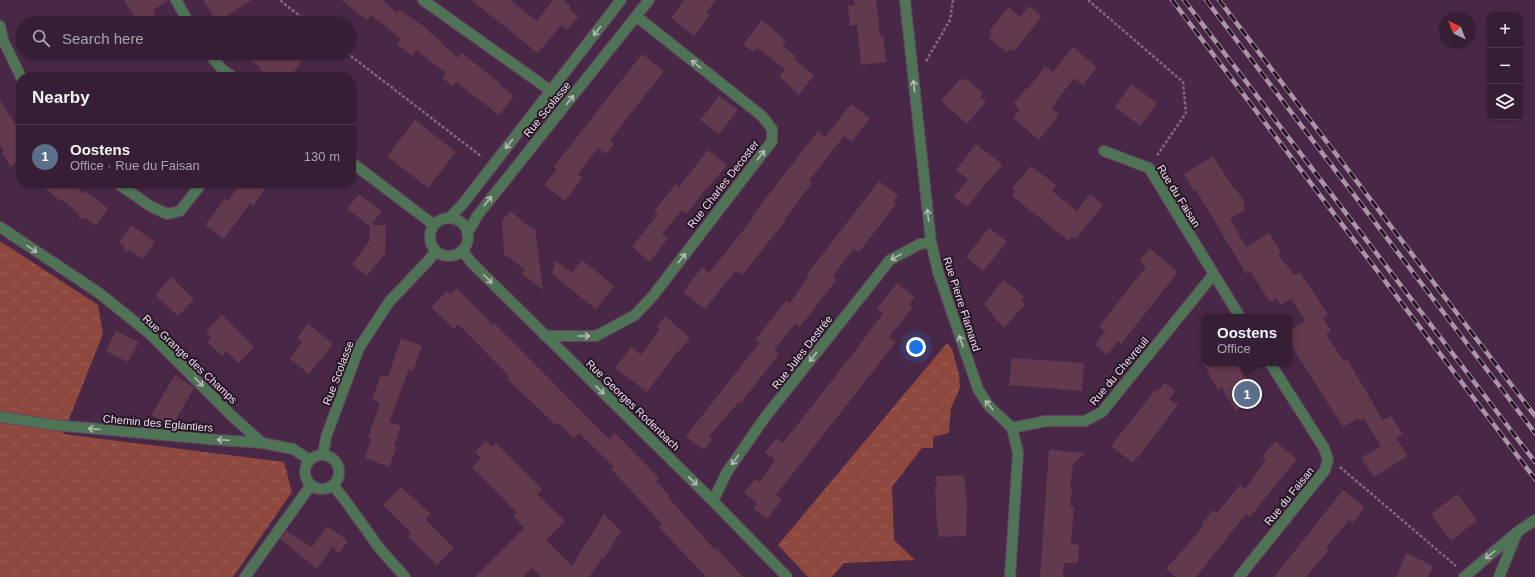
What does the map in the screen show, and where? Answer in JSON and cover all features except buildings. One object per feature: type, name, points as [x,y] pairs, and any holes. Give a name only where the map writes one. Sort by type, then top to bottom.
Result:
[{"type":"street","points":[[176,0],[185,16]]},
{"type":"street","points":[[423,0],[551,91]]},
{"type":"street","name":"Rue Scolasse","points":[[449,218],[462,205],[621,0]]},
{"type":"street","name":"Rue Scolasse","points":[[467,234],[477,216],[648,0]]},
{"type":"street","name":"Rue Pierre Flamand","points":[[905,0],[932,242],[938,272],[978,389],[988,406],[1012,428]]},
{"type":"street","name":"Rue Charles Decoster","points":[[545,336],[596,336],[635,315],[652,297],[772,141],[772,128],[762,116],[636,16]]},
{"type":"street","points":[[0,26],[3,40],[19,72]]},
{"type":"street","points":[[214,60],[226,72]]},
{"type":"street","name":"Rue du Faisan","points":[[1104,151],[1149,168],[1238,314]]},
{"type":"street","points":[[356,166],[434,225]]},
{"type":"street","points":[[124,188],[150,206],[167,214],[180,211],[198,188]]},
{"type":"street","points":[[449,218],[457,220],[461,223],[467,234],[467,240],[462,250],[458,254],[452,256],[446,256],[436,251],[430,241],[431,230],[434,225],[438,221],[449,218]]},
{"type":"street","name":"Rue Grange des Champs","points":[[0,227],[99,293],[150,334],[231,415],[262,443]]},
{"type":"street","name":"Rue Jules Destrée","points":[[713,501],[727,472],[766,416],[890,260],[920,244],[932,242]]},
{"type":"street","name":"Rue Georges Rodenbach","points":[[462,250],[471,262],[788,577]]},
{"type":"street","name":"Rue Scolasse","points":[[323,455],[326,437],[359,348],[389,302],[428,262],[436,251]]},
{"type":"street","name":"Rue du Chevreuil","points":[[1012,428],[1046,421],[1085,421],[1102,412],[1213,274]]},
{"type":"street","points":[[1272,366],[1324,448],[1328,459]]},
{"type":"street","name":"Chemin des Eglantiers","points":[[0,417],[62,426],[262,443],[293,449],[310,460]]},
{"type":"street","points":[[1010,577],[1018,453],[1012,428]]},
{"type":"street","points":[[323,455],[330,458],[336,464],[339,471],[337,479],[332,486],[326,489],[318,489],[311,486],[306,480],[306,466],[310,460],[316,456],[323,455]]},
{"type":"street","name":"Rue du Faisan","points":[[1239,577],[1325,470],[1328,459]]},
{"type":"street","points":[[245,577],[311,486]]},
{"type":"street","points":[[332,486],[350,507],[380,549],[405,577]]},
{"type":"street","points":[[1464,577],[1516,533],[1535,520]]},
{"type":"street","points":[[1499,577],[1516,533]]},
{"type":"path","points":[[281,0],[300,16]]},
{"type":"path","points":[[914,82],[950,20],[953,0]]},
{"type":"path","points":[[1088,0],[1183,82],[1186,113],[1149,168]]},
{"type":"path","points":[[356,60],[493,165]]},
{"type":"path","points":[[1328,459],[1349,474],[1453,563]]},
{"type":"green space","points":[[0,241],[98,305],[103,334],[63,434],[284,462],[292,492],[233,577],[0,577]]},
{"type":"green space","points":[[947,343],[952,349],[959,374],[960,388],[951,408],[949,433],[933,437],[933,448],[922,448],[892,487],[894,540],[915,560],[844,563],[832,577],[808,577],[778,545]]},
{"type":"railway","points":[[1172,0],[1535,479]]},
{"type":"railway","points":[[1184,0],[1535,462]]},
{"type":"railway","points":[[1206,0],[1535,433]]},
{"type":"railway","points":[[1219,0],[1535,416]]},
{"type":"place","name":"Oostens","points":[[1247,394]]}]
